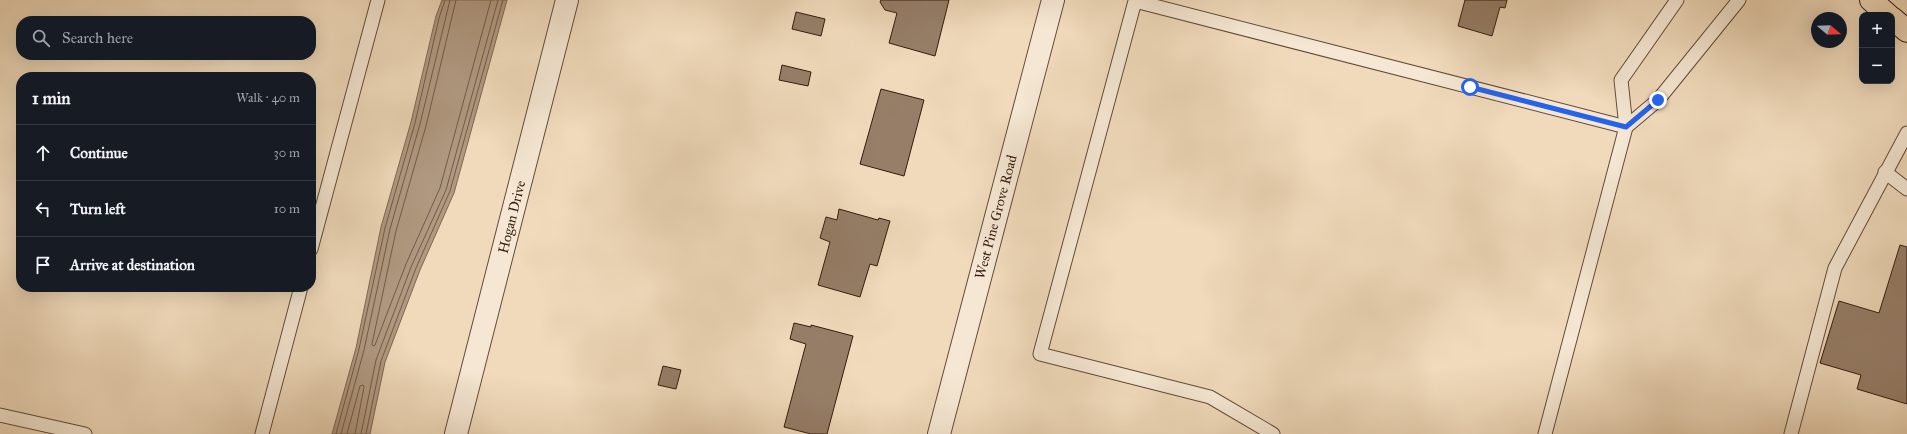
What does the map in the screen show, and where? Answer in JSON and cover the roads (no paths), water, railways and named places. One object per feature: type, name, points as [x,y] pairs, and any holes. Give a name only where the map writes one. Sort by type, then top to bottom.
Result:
[{"type":"main road","points":[[1871,0],[1885,12]]},
{"type":"main road","points":[[1895,21],[1907,31]]},
{"type":"street","name":"Hogan Drive","points":[[456,434],[567,0]]},
{"type":"street","name":"West Pine Grove Road","points":[[939,434],[1054,0]]},
{"type":"lane","points":[[316,230],[378,0]]},
{"type":"lane","points":[[1545,434],[1626,127],[1621,80],[1677,0]]},
{"type":"lane","points":[[1626,127],[1658,100],[1739,0]]},
{"type":"lane","points":[[1273,434],[1210,397],[1040,354],[1135,1],[1626,127]]},
{"type":"lane","points":[[1791,434],[1836,268],[1885,172],[1907,133]]},
{"type":"lane","points":[[1885,172],[1907,189]]},
{"type":"lane","points":[[262,434],[300,292]]},
{"type":"lane","points":[[0,415],[85,434]]},
{"type":"water","points":[[442,0],[507,0],[454,193],[420,270],[385,362],[370,434],[332,434],[356,348],[381,227],[411,122],[436,16]]}]
